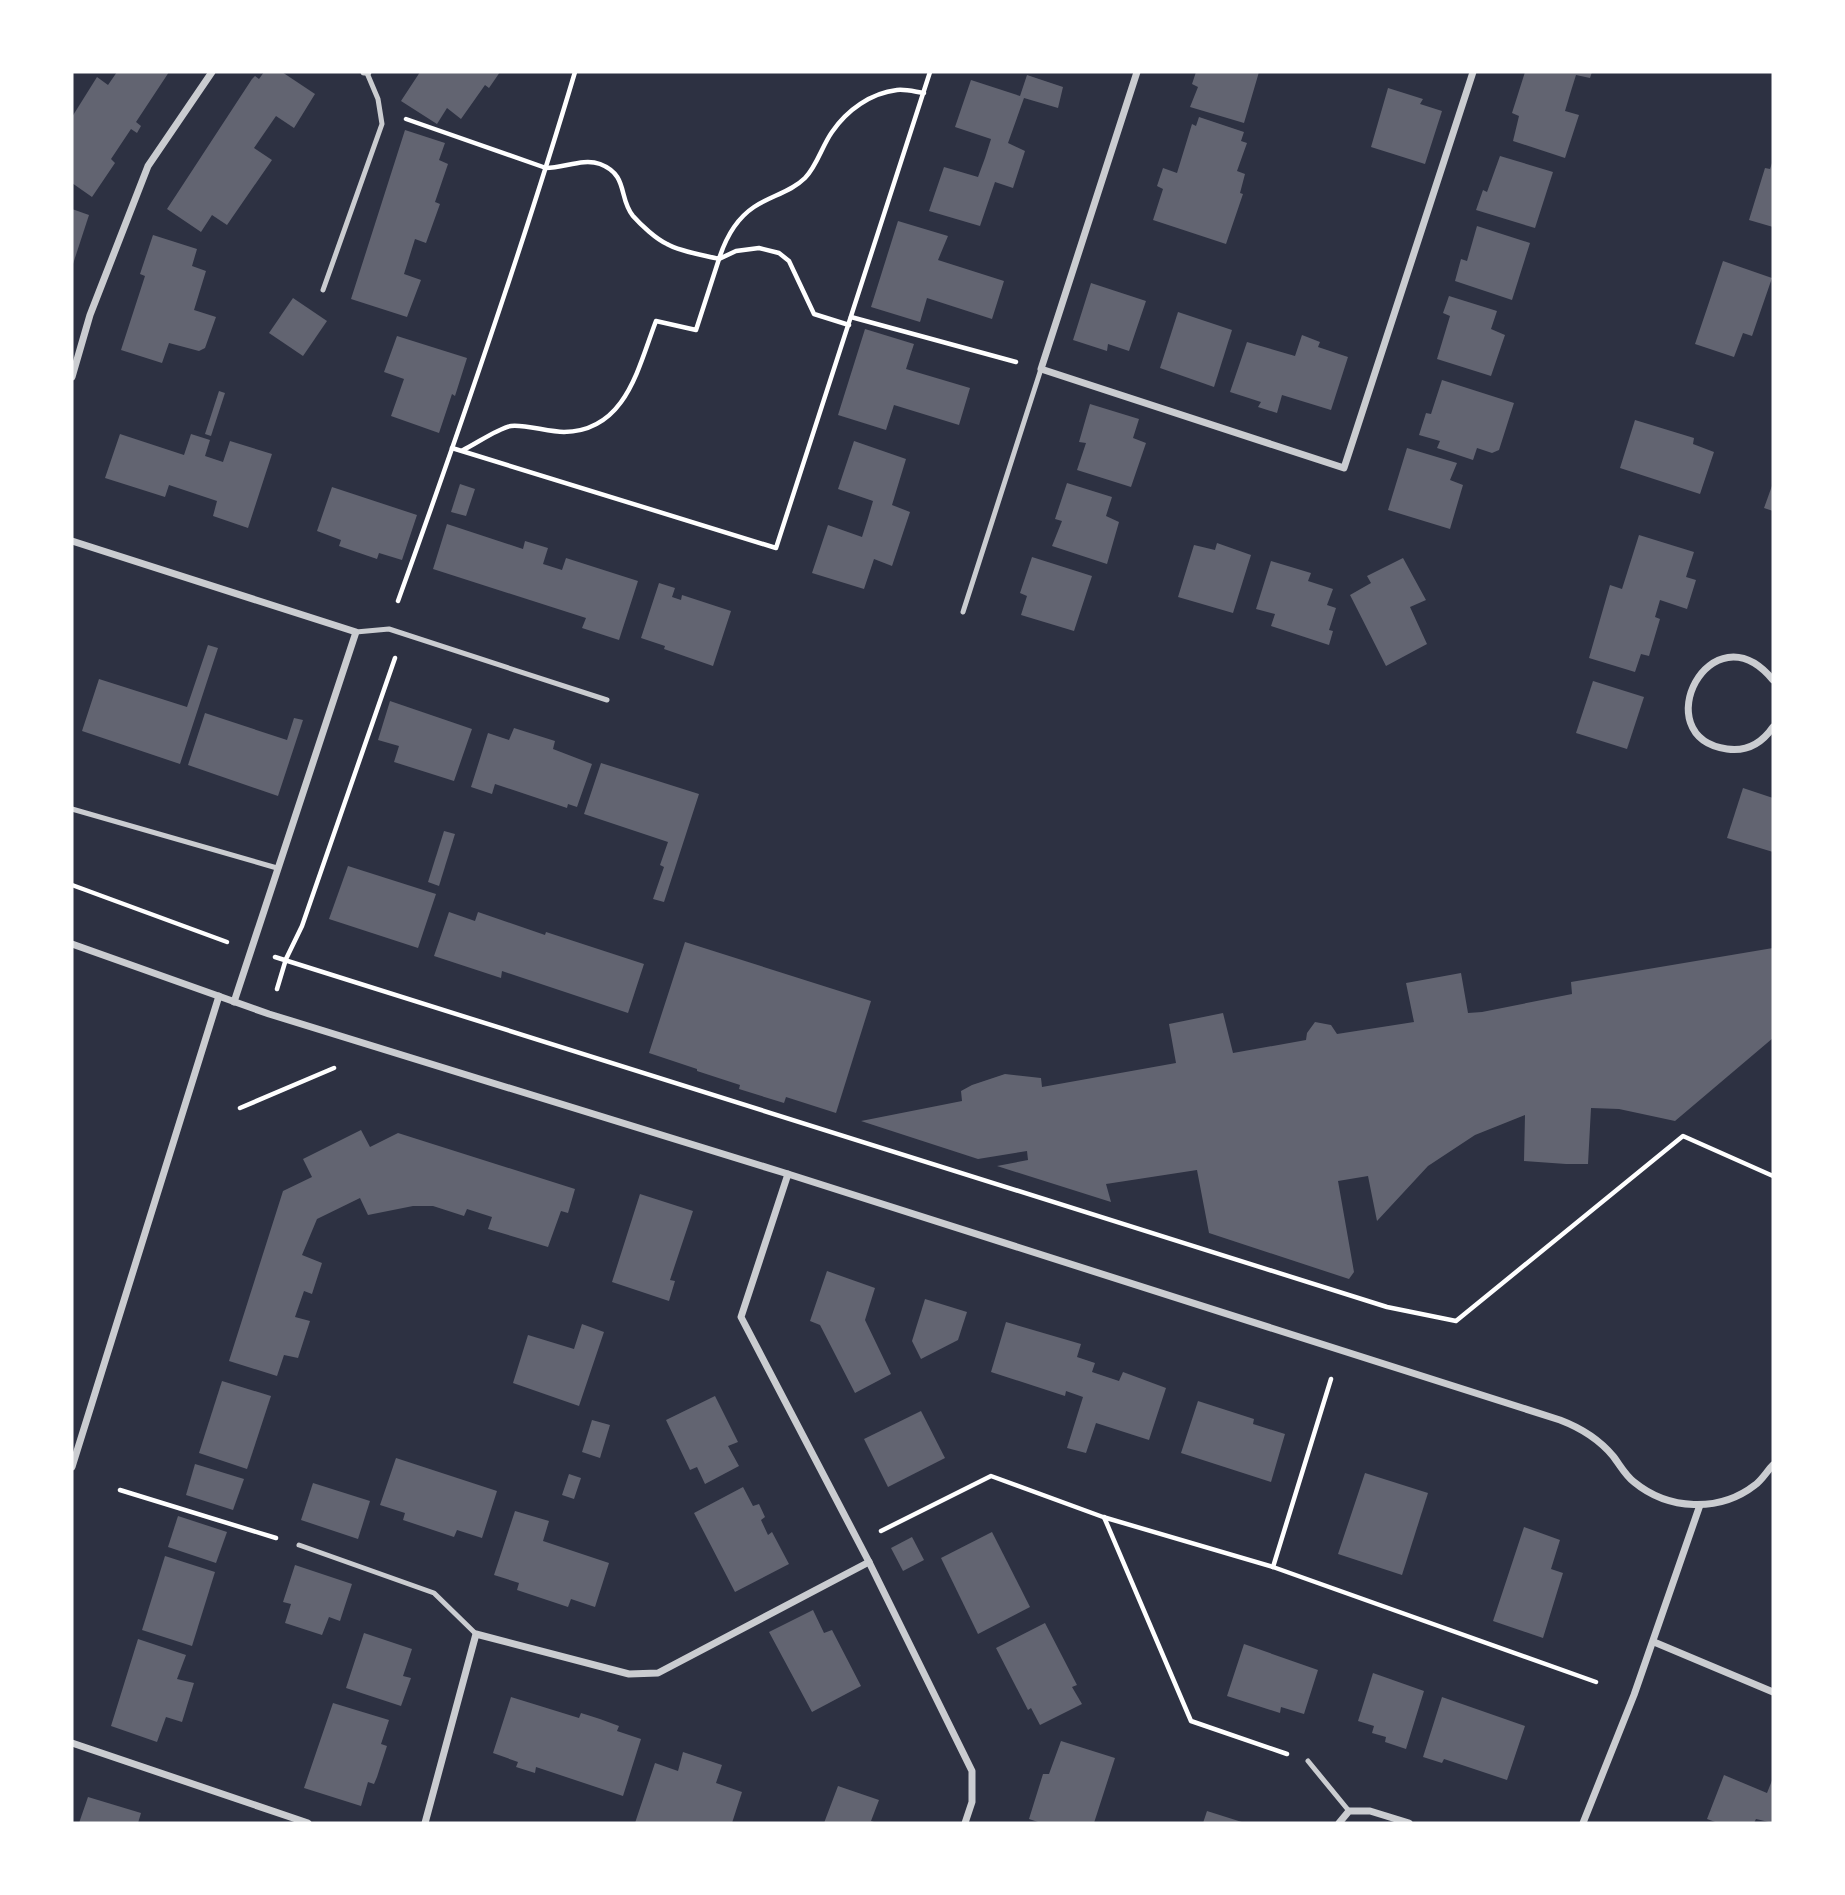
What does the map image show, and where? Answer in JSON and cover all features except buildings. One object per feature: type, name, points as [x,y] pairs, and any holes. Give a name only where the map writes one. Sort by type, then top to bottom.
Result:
[{"type":"street","points":[[72,377],[90,315],[148,166],[212,72]]},
{"type":"street","points":[[1137,72],[1041,369],[1344,468],[1473,72]]},
{"type":"street","points":[[72,541],[356,632],[234,1002]]},
{"type":"street","points":[[1773,680],[1762,668],[1748,660],[1732,658],[1717,661],[1703,670],[1693,682],[1688,698],[1689,713],[1695,729],[1706,741],[1719,748],[1735,750],[1751,747],[1765,739],[1773,727]]},
{"type":"street","points":[[72,944],[269,1014],[788,1174],[1560,1420],[1581,1428],[1600,1442],[1630,1479],[1648,1493],[1673,1502],[1700,1506],[1725,1501],[1755,1485],[1773,1465]]},
{"type":"street","points":[[72,1467],[219,996]]},
{"type":"street","points":[[788,1174],[741,1317],[869,1562],[972,1771],[972,1802],[965,1823]]},
{"type":"street","points":[[1583,1823],[1654,1642],[1700,1506]]},
{"type":"street","points":[[425,1823],[476,1634],[629,1674],[658,1673],[869,1562]]},
{"type":"street","points":[[1654,1642],[1773,1692]]},
{"type":"street","points":[[72,1743],[308,1823]]},
{"type":"street","points":[[1339,1823],[1349,1811],[1370,1811],[1409,1823]]},
{"type":"lane","points":[[324,290],[382,124],[378,99],[366,72]]},
{"type":"lane","points":[[963,612],[1041,369]]},
{"type":"lane","points":[[356,632],[388,629],[607,700]]},
{"type":"lane","points":[[72,808],[277,868]]},
{"type":"lane","points":[[299,1545],[434,1593],[476,1634]]},
{"type":"lane","points":[[1308,1761],[1349,1811]]},
{"type":"path","points":[[398,601],[453,448],[547,168],[575,72]]},
{"type":"path","points":[[453,448],[776,548],[930,72]]},
{"type":"path","points":[[462,451],[484,441],[496,431],[512,426],[566,432],[585,430],[607,419],[622,403],[656,321],[696,330],[725,241],[739,221],[754,208],[805,178],[832,131],[870,97],[899,89],[924,93]]},
{"type":"path","points":[[405,119],[547,168],[597,163],[613,170],[619,178],[632,215],[667,245],[719,259],[736,251],[759,248],[779,253],[789,261],[814,314],[849,324]]},
{"type":"path","points":[[851,317],[1041,369]]},
{"type":"path","points":[[269,1014],[286,960],[302,926],[396,659],[388,656]]},
{"type":"path","points":[[72,885],[252,951],[1387,1307],[1456,1321],[1683,1136],[1773,1175]]},
{"type":"path","points":[[240,1108],[334,1068]]},
{"type":"path","points":[[1273,1567],[1331,1379]]},
{"type":"path","points":[[858,1542],[991,1476],[1103,1517],[1273,1567],[1596,1682]]},
{"type":"path","points":[[120,1490],[299,1545]]},
{"type":"path","points":[[1103,1517],[1191,1721],[1308,1761]]}]
